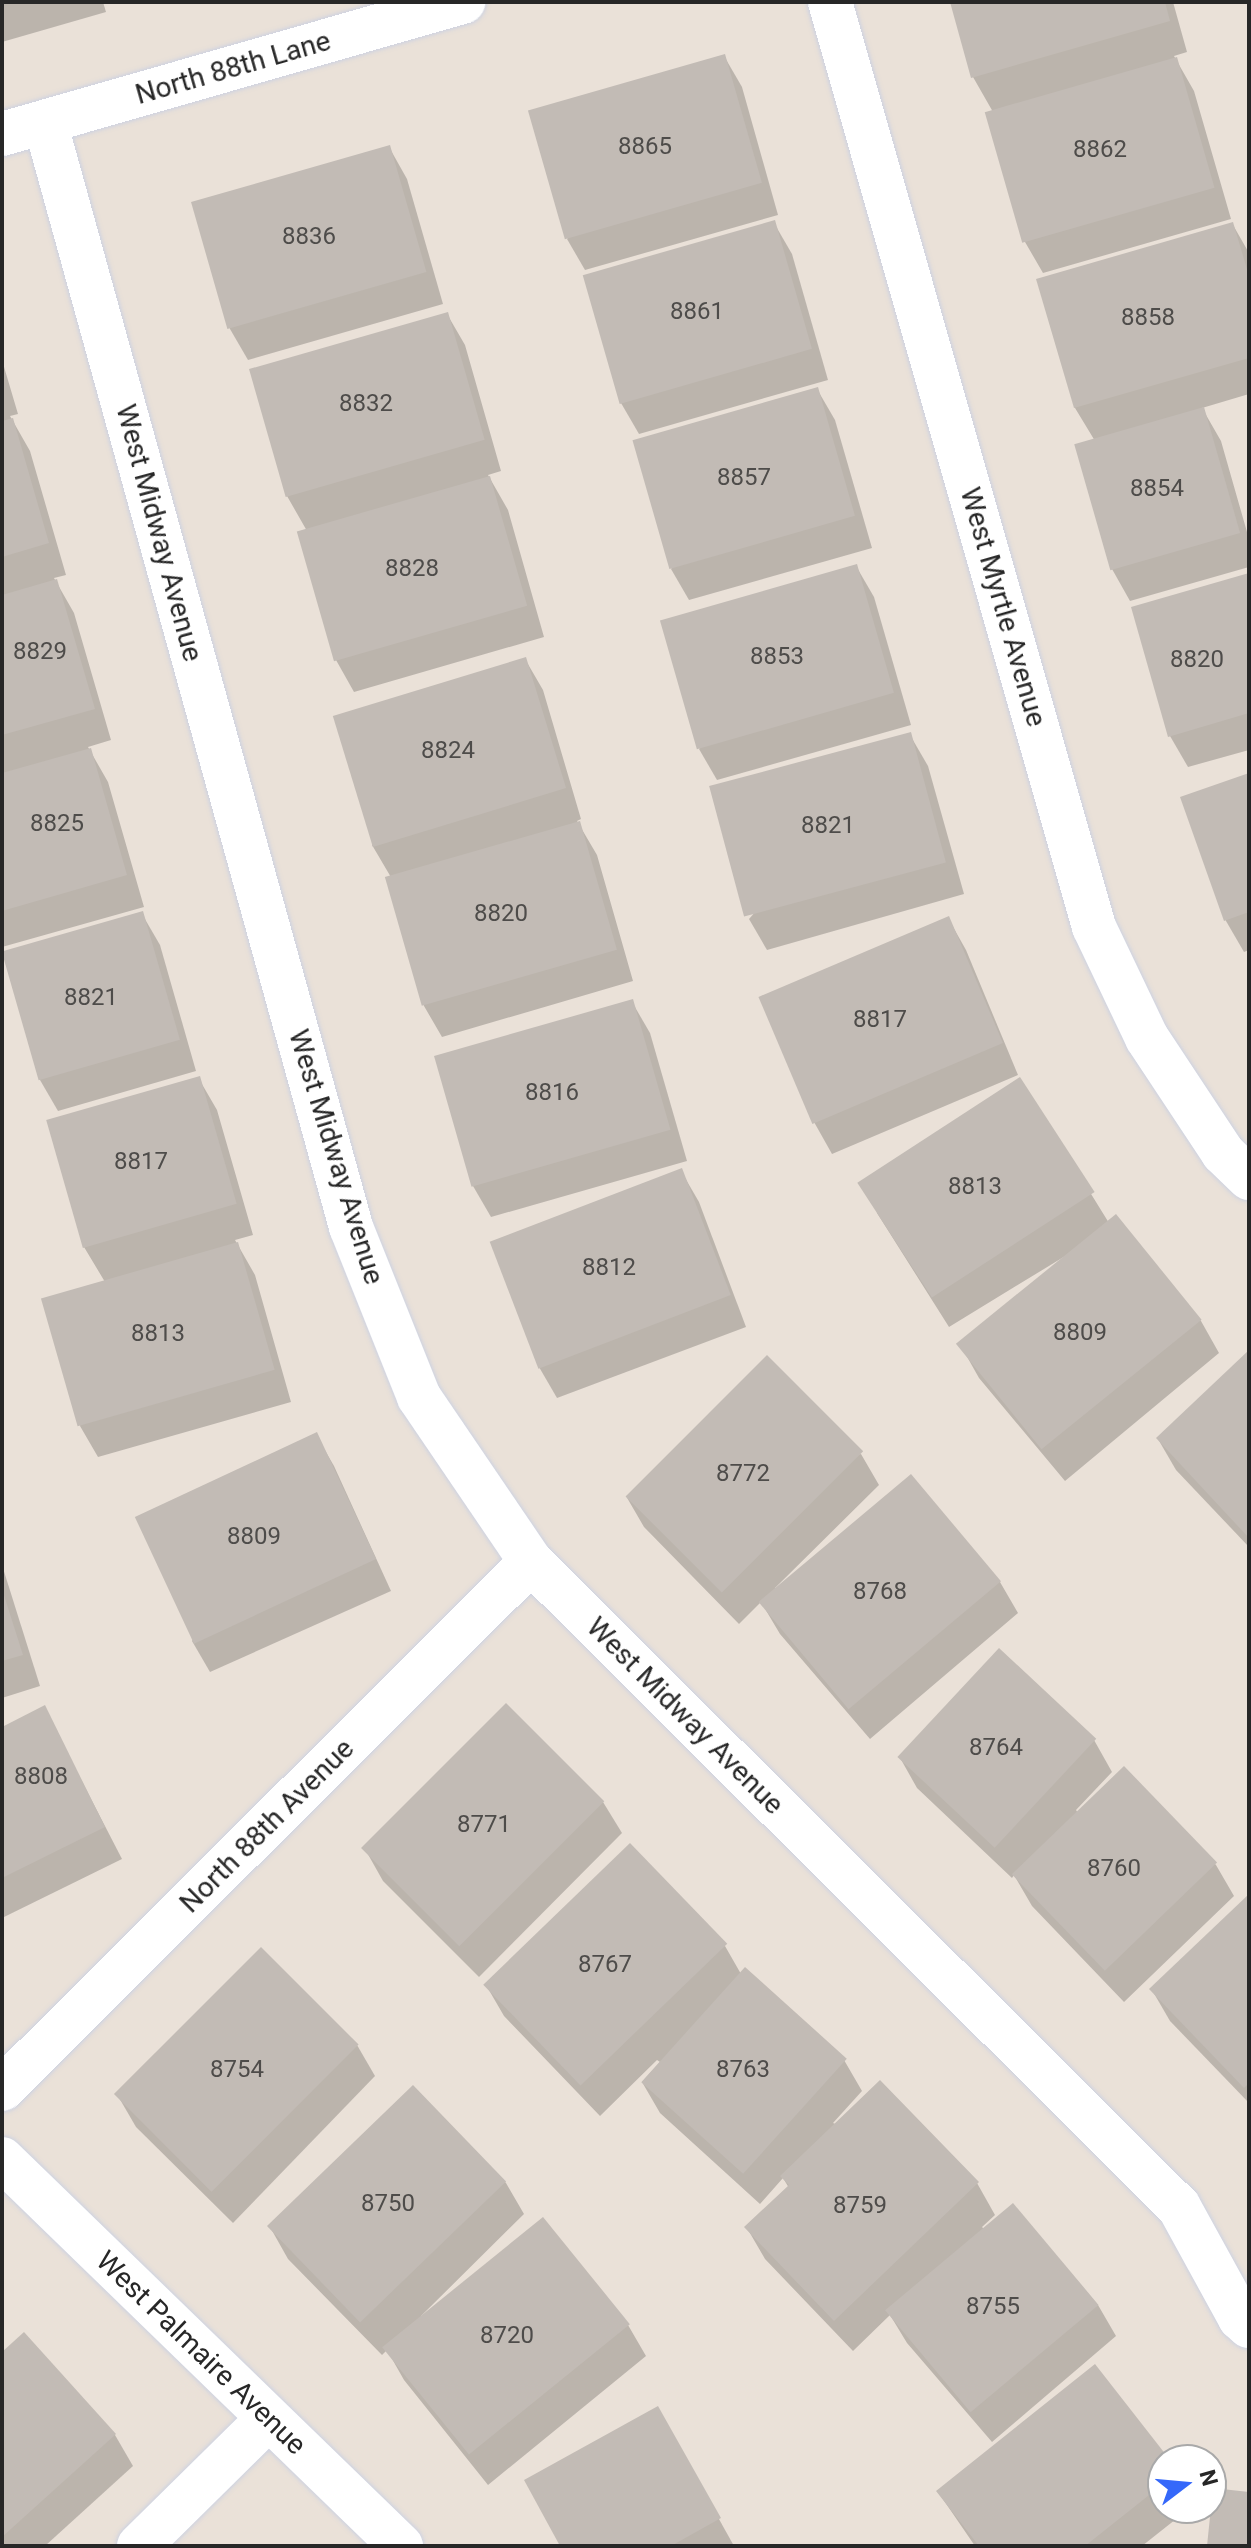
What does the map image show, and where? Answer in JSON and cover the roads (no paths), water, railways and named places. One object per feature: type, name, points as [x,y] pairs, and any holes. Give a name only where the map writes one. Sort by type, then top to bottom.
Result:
[{"type":"street","name":"West Myrtle Avenue","points":[[830,2],[1094,927],[1147,1038],[1223,1153],[1249,1178]]},
{"type":"street","name":"North 88th Lane","points":[[2,134],[432,5]]},
{"type":"street","name":"West Midway Avenue","points":[[45,122],[351,1227],[419,1397],[531,1562],[1179,2207],[1240,2318],[1249,2326]]},
{"type":"street","name":"North 88th Avenue","points":[[2,2089],[531,1562]]},
{"type":"street","name":"West Palmaire Avenue","points":[[2,2159],[401,2546]]},
{"type":"street","points":[[139,2546],[268,2419]]}]
